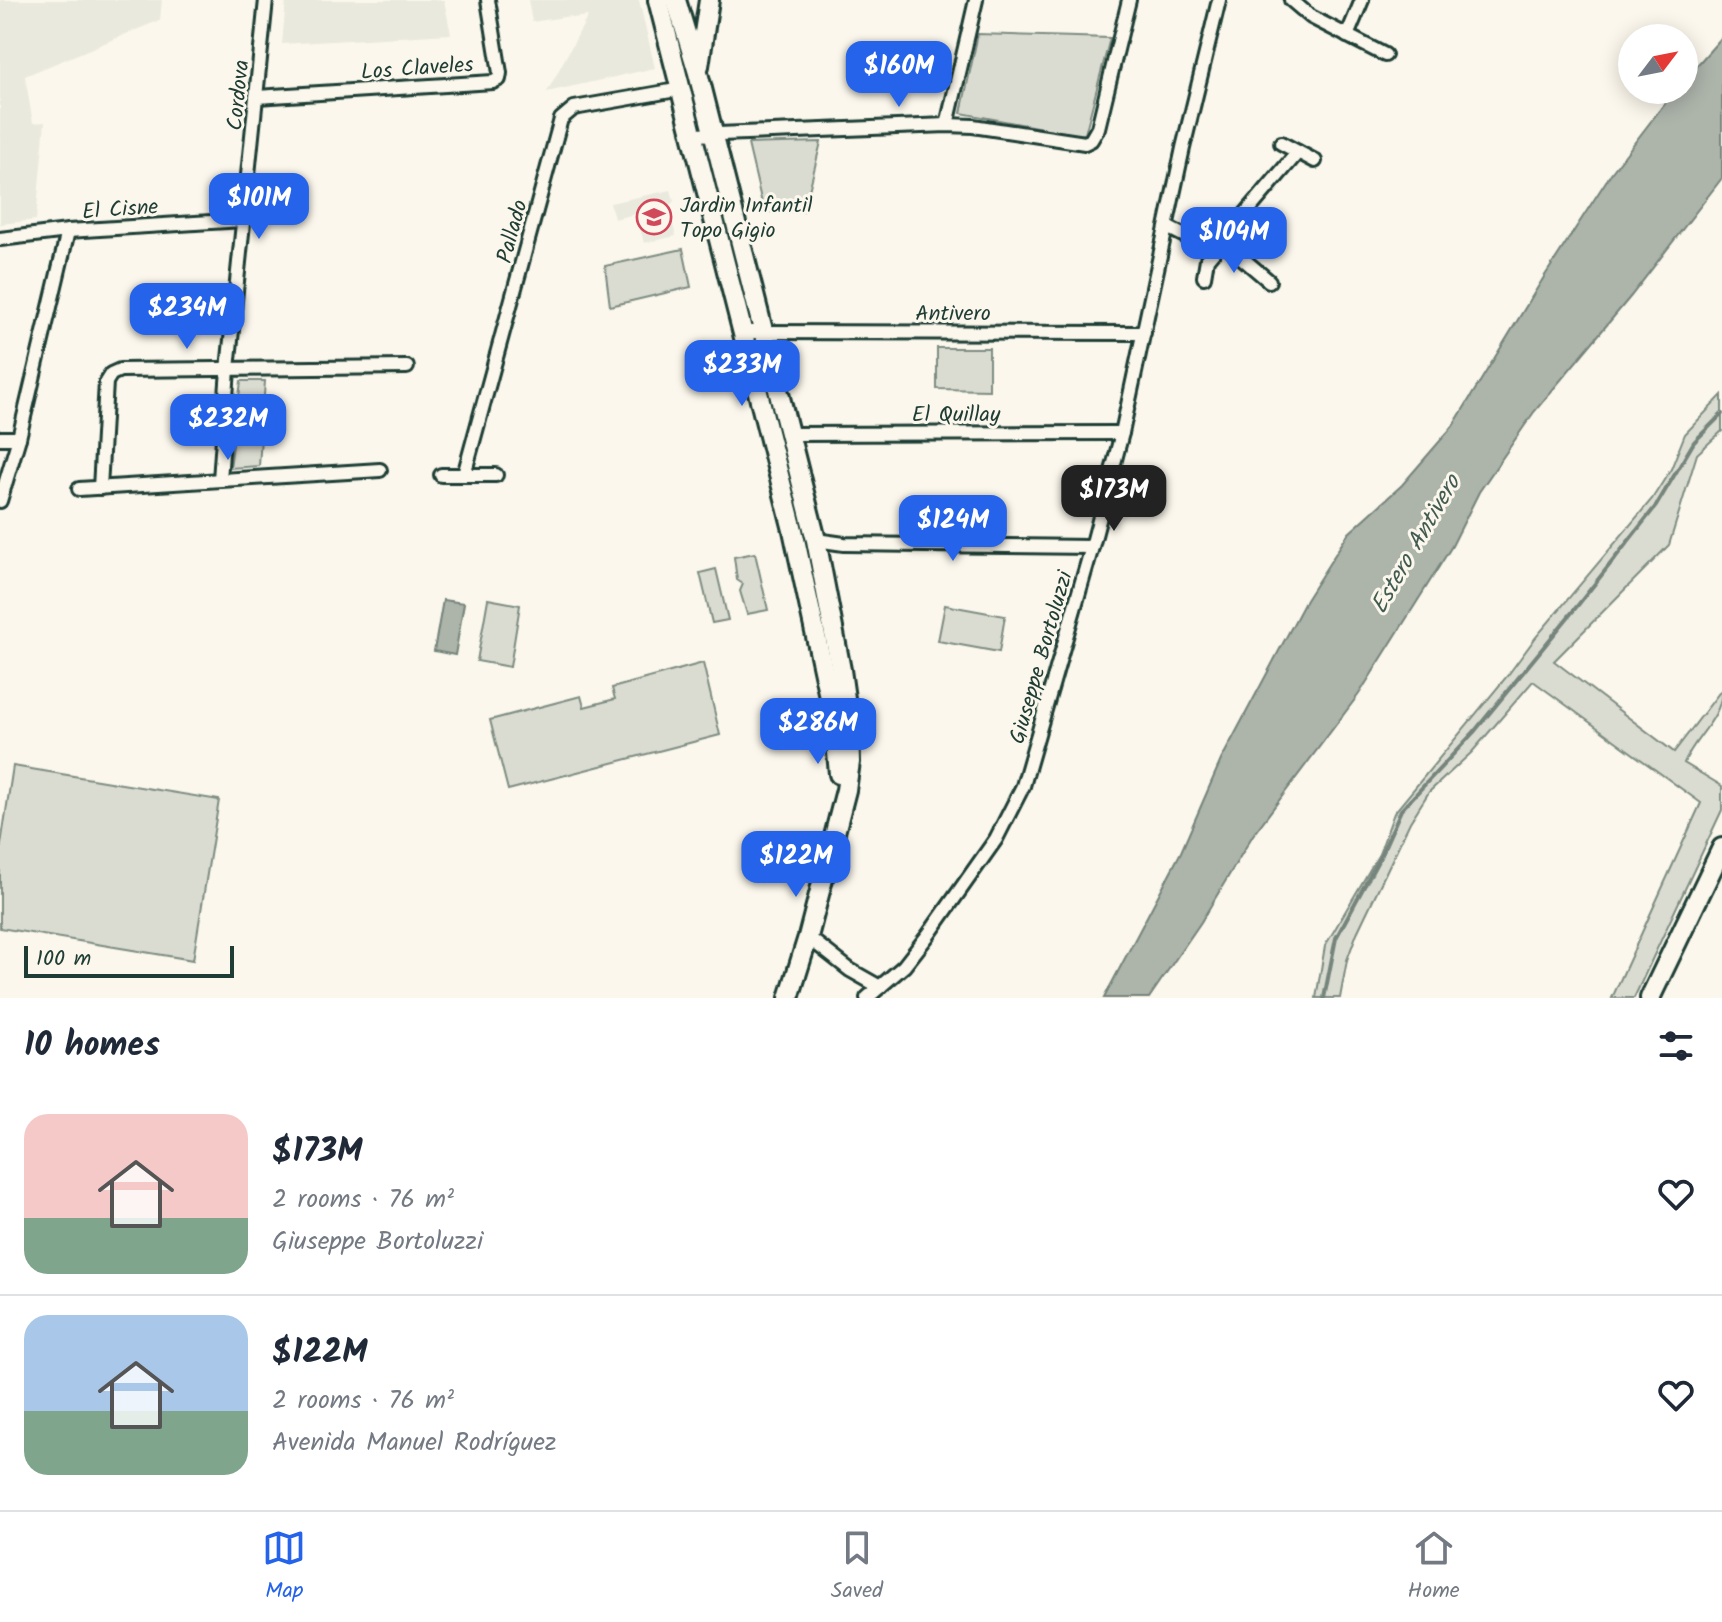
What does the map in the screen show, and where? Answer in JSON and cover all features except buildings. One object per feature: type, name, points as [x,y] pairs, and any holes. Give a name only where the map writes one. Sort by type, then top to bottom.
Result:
[{"type":"main road","points":[[658,0],[694,135],[736,263]]},
{"type":"main road","points":[[676,0],[713,134],[736,263],[753,331],[816,540],[849,727],[848,776],[808,937],[789,998]]},
{"type":"main road","points":[[698,73],[709,0]]},
{"type":"main road","points":[[705,21],[717,0]]},
{"type":"main road","points":[[753,331],[786,446],[834,720],[840,809]]},
{"type":"main road","points":[[1650,998],[1722,848]]},
{"type":"street","name":"Cordova","points":[[220,480],[228,369],[266,0]]},
{"type":"street","name":"Los Claveles","points":[[257,97],[493,82],[499,79],[500,73],[488,0]]},
{"type":"street","points":[[947,125],[976,0]]},
{"type":"street","points":[[694,135],[947,125],[973,126],[1079,144],[1091,140],[1098,128],[1129,0]]},
{"type":"street","name":"Giuseppe Bortoluzzi","points":[[867,998],[904,966],[929,934],[975,871],[1023,786],[1122,433],[1219,0]]},
{"type":"street","points":[[1291,0],[1311,17],[1385,55]]},
{"type":"street","points":[[1347,36],[1362,0]]},
{"type":"street","name":"Pallado","points":[[464,475],[561,119],[574,108],[682,89]]},
{"type":"street","points":[[1281,143],[1315,161]]},
{"type":"street","points":[[1204,277],[1207,259],[1298,152]]},
{"type":"street","name":"El Cisne","points":[[0,239],[68,231],[243,220]]},
{"type":"street","points":[[1167,227],[1218,246],[1269,281]]},
{"type":"street","points":[[0,501],[19,438],[68,231]]},
{"type":"street","name":"Antivero","points":[[753,331],[1144,333]]},
{"type":"street","points":[[100,488],[106,382],[111,374],[120,370],[407,367]]},
{"type":"street","name":"El Quillay","points":[[786,446],[1122,433]]},
{"type":"street","points":[[0,438],[19,438]]},
{"type":"street","points":[[79,489],[380,470]]},
{"type":"street","points":[[441,475],[496,475]]},
{"type":"street","points":[[816,540],[844,544],[1092,547]]},
{"type":"street","points":[[808,937],[850,970],[880,987]]},
{"type":"shaded area","points":[[0,0],[162,0],[160,20],[25,76],[33,123],[45,122],[36,220],[0,224]]},
{"type":"shaded area","points":[[286,0],[444,0],[451,34],[282,44]]},
{"type":"shaded area","points":[[528,0],[639,0],[655,68],[547,92],[588,16],[532,22]]},
{"type":"shaded area","points":[[978,34],[1110,38],[1085,134],[961,113]]},
{"type":"shaded area","points":[[821,142],[804,211],[764,212],[748,144]]},
{"type":"shaded area","name":"Jardin Infantil Topo Gigio","points":[[671,190],[674,201],[668,207],[676,236],[644,243],[636,214],[614,219],[610,203]]},
{"type":"shaded area","points":[[683,249],[691,287],[610,306],[605,266]]},
{"type":"shaded area","points":[[937,348],[989,348],[989,390],[937,389]]},
{"type":"shaded area","points":[[241,381],[265,381],[259,466],[230,468]]},
{"type":"shaded area","points":[[1722,395],[1722,431],[1697,454],[1669,545],[1554,661],[1674,752],[1722,689],[1718,709],[1684,763],[1722,786],[1722,810],[1634,998],[1612,998],[1701,803],[1533,681],[1472,752],[1429,792],[1410,822],[1357,933],[1347,960],[1340,998],[1316,998],[1325,946],[1379,854],[1394,813],[1652,499],[1671,469],[1685,434]]},
{"type":"shaded area","points":[[755,553],[768,610],[747,614],[740,591],[743,584],[737,580],[734,557]]},
{"type":"shaded area","points":[[716,569],[728,620],[712,623],[700,573]]},
{"type":"shaded area","points":[[488,599],[520,605],[510,667],[477,661]]},
{"type":"shaded area","points":[[945,605],[1005,616],[999,652],[938,641]]},
{"type":"shaded area","points":[[703,663],[720,735],[508,790],[490,720],[581,696],[584,707],[615,699],[612,688]]},
{"type":"shaded area","points":[[13,766],[219,800],[193,960],[0,928],[0,851]]},
{"type":"water","name":"Estero Antivero","points":[[1722,37],[1722,178],[1631,296],[1534,412],[1479,492],[1452,546],[1359,694],[1253,835],[1201,922],[1149,998],[1104,998],[1181,852],[1221,760],[1306,600],[1348,534],[1402,485],[1453,426],[1612,172],[1664,104],[1698,104],[1698,64]]},
{"type":"water","points":[[443,600],[464,603],[455,655],[434,651]]},
{"type":"waterway","points":[[1324,998],[1336,938],[1380,857],[1401,810],[1474,732],[1578,605],[1656,506],[1694,442],[1722,414]]},
{"type":"place","name":"Jardin Infantil Topo Gigio","points":[[654,217]]}]
